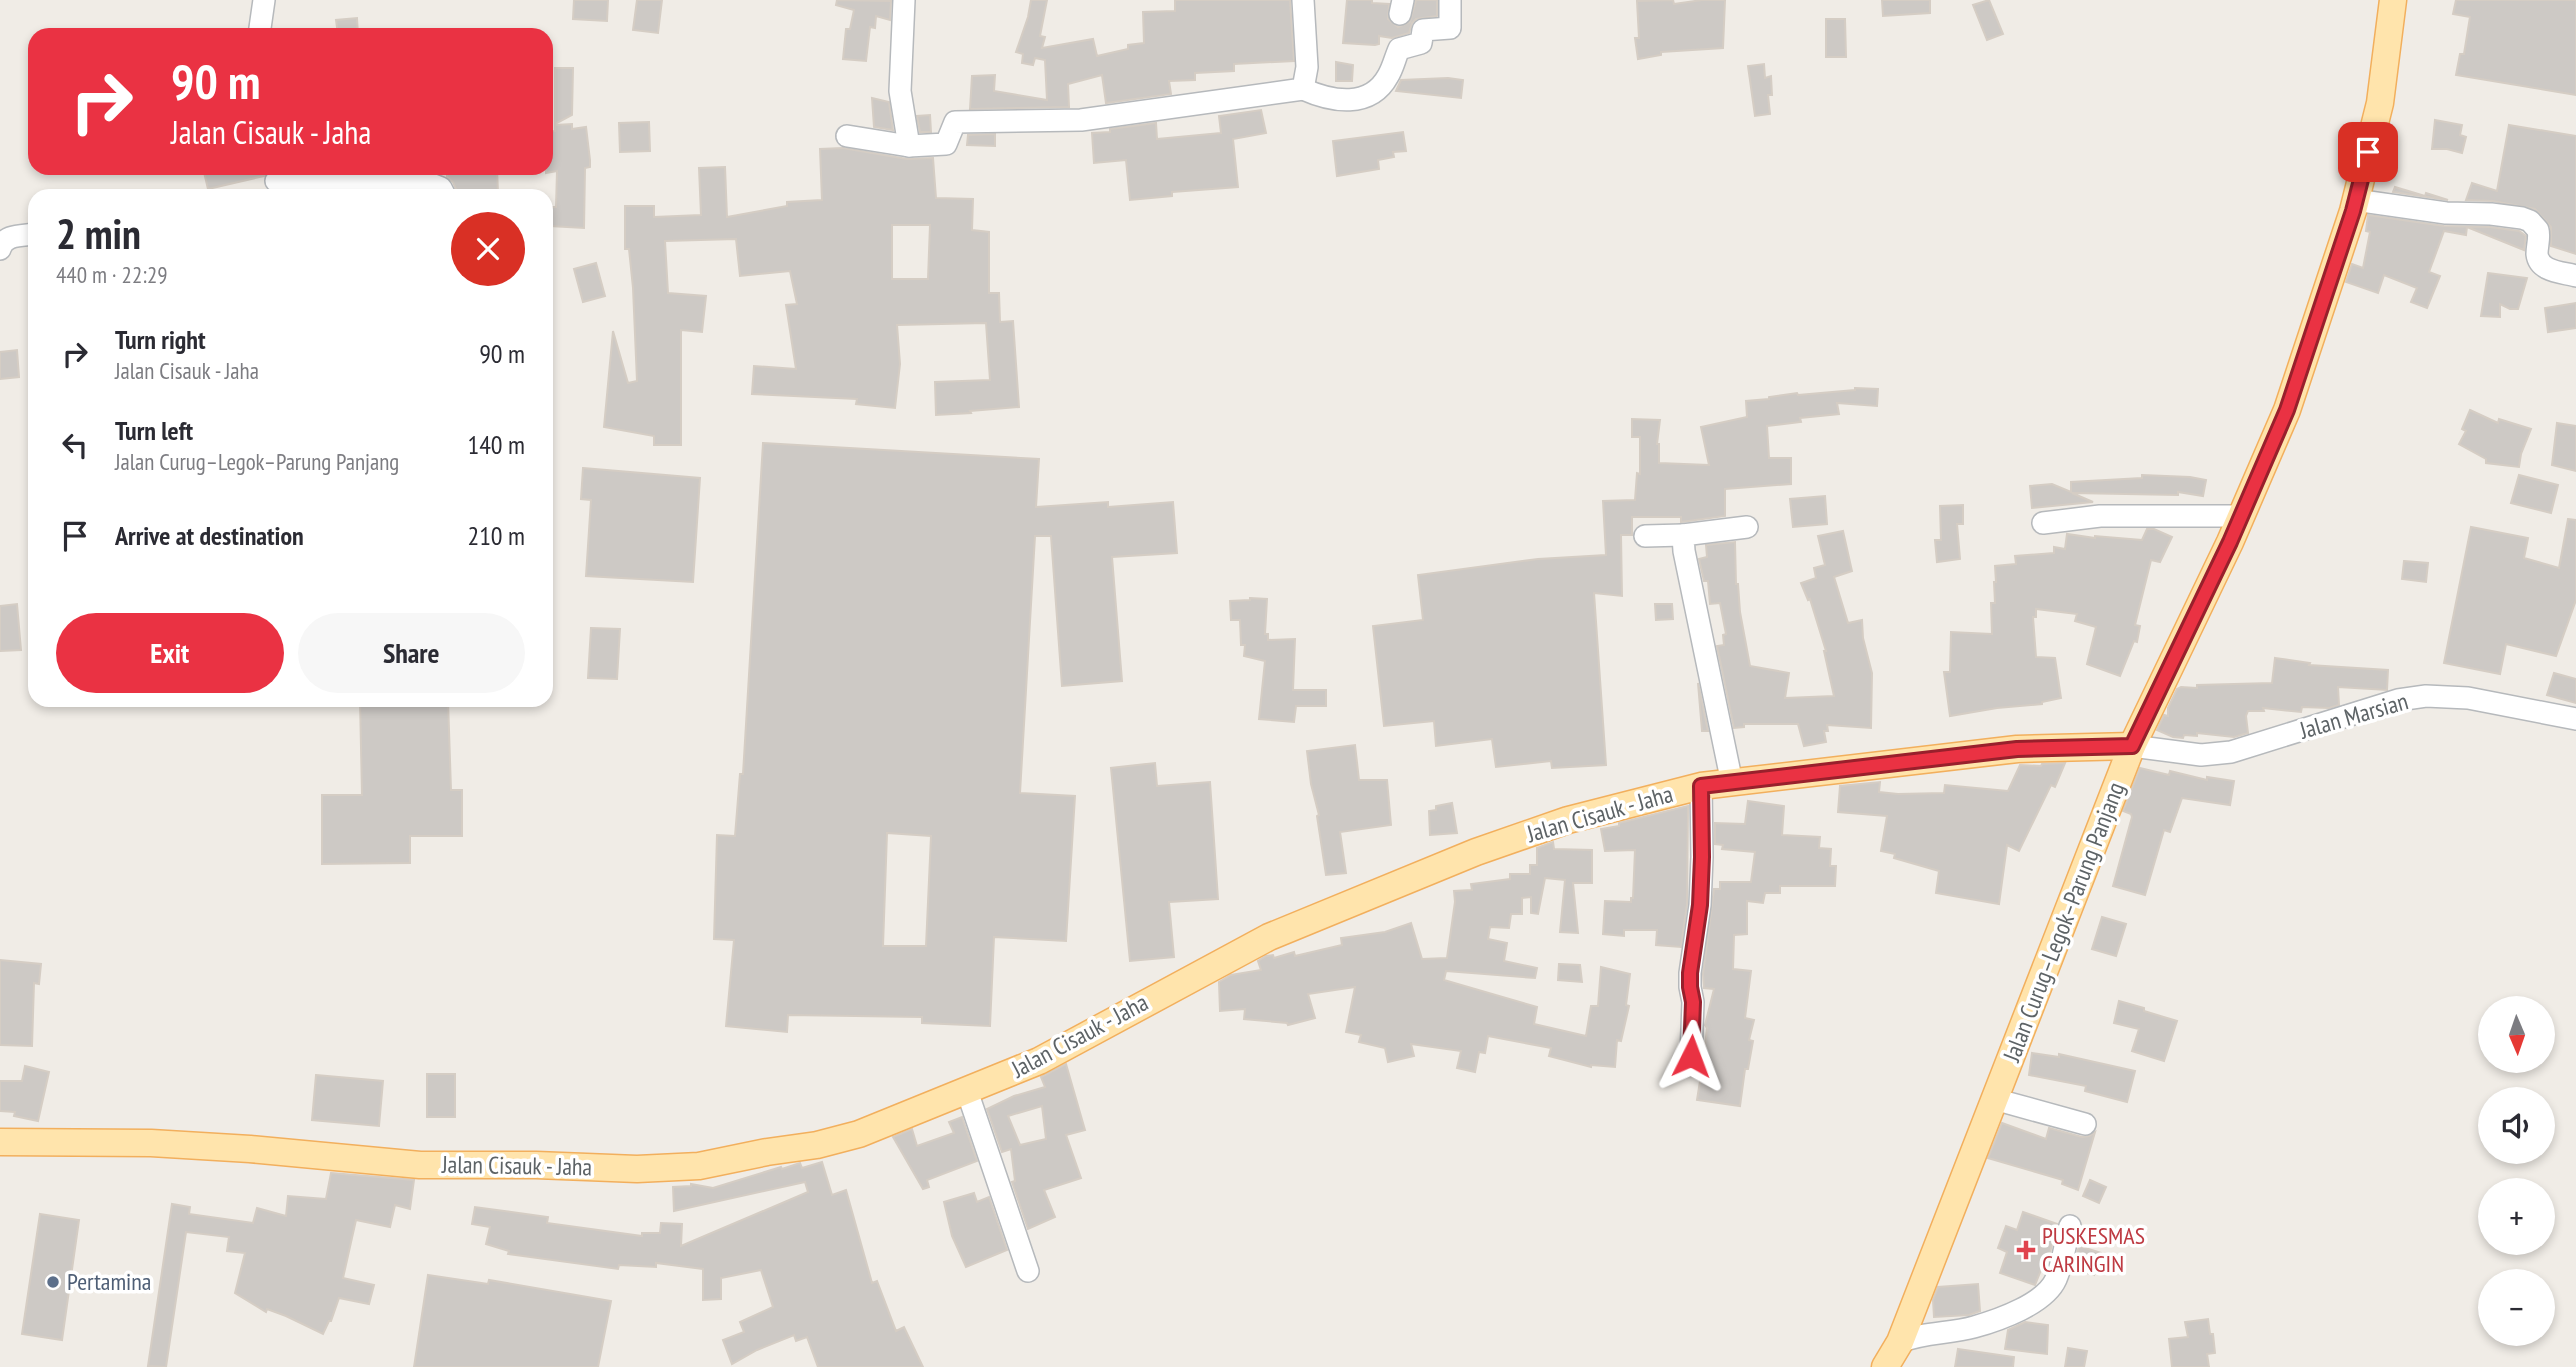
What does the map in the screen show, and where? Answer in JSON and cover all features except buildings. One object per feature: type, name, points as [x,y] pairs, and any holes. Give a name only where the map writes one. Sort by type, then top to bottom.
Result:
[{"type":"main road","name":"Jalan Curug–Legok–Parung Panjang","points":[[1885,1367],[1900,1342],[2132,746],[2241,516],[2287,410],[2355,200],[2380,103],[2393,0]]},
{"type":"main road","name":"Jalan Cisauk - Jaha","points":[[0,1142],[152,1143],[420,1165],[536,1165],[637,1169],[699,1166],[767,1152],[817,1146],[859,1135],[1040,1061],[1269,936],[1555,824],[1701,786],[2017,749],[2132,746]]},
{"type":"street","points":[[260,28],[264,0]]},
{"type":"street","points":[[904,0],[900,91],[909,146]]},
{"type":"street","points":[[1303,0],[1307,67],[1303,89]]},
{"type":"street","points":[[847,136],[909,146],[946,144],[955,122],[1081,120],[1303,89],[1326,99],[1348,101],[1372,94],[1388,77],[1399,49],[1422,43],[1423,30],[1450,28],[1450,0]]},
{"type":"street","points":[[274,182],[431,184],[442,189]]},
{"type":"street","points":[[2355,200],[2445,213],[2522,218],[2538,230],[2540,263],[2552,270],[2576,275]]},
{"type":"street","points":[[0,248],[4,241],[11,237],[28,235]]},
{"type":"street","points":[[2043,523],[2100,516],[2241,516]]},
{"type":"street","points":[[1644,536],[1683,535],[1747,527]]},
{"type":"street","points":[[1683,535],[1684,551],[1732,783]]},
{"type":"street","name":"Jalan Marsian","points":[[2132,746],[2201,755],[2231,752],[2398,700],[2426,696],[2468,698],[2576,719]]},
{"type":"street","points":[[1691,1056],[1693,1002],[1690,973],[1700,905],[1701,786]]},
{"type":"street","points":[[967,1091],[1028,1271]]},
{"type":"street","points":[[1994,1099],[2085,1124]]},
{"type":"street","points":[[1900,1342],[1917,1335],[1973,1327],[2036,1300],[2048,1291],[2056,1279],[2070,1226]]},
{"type":"place","name":"PUSKESMAS CARINGIN","points":[[2026,1250]]},
{"type":"place","name":"Pertamina","points":[[53,1282]]},
{"type":"route","points":[[1691,1056],[1693,1002],[1690,973],[1700,905],[1701,786],[2017,749],[2132,746],[2230,542],[2287,410],[2353,211],[2368,152]]}]
